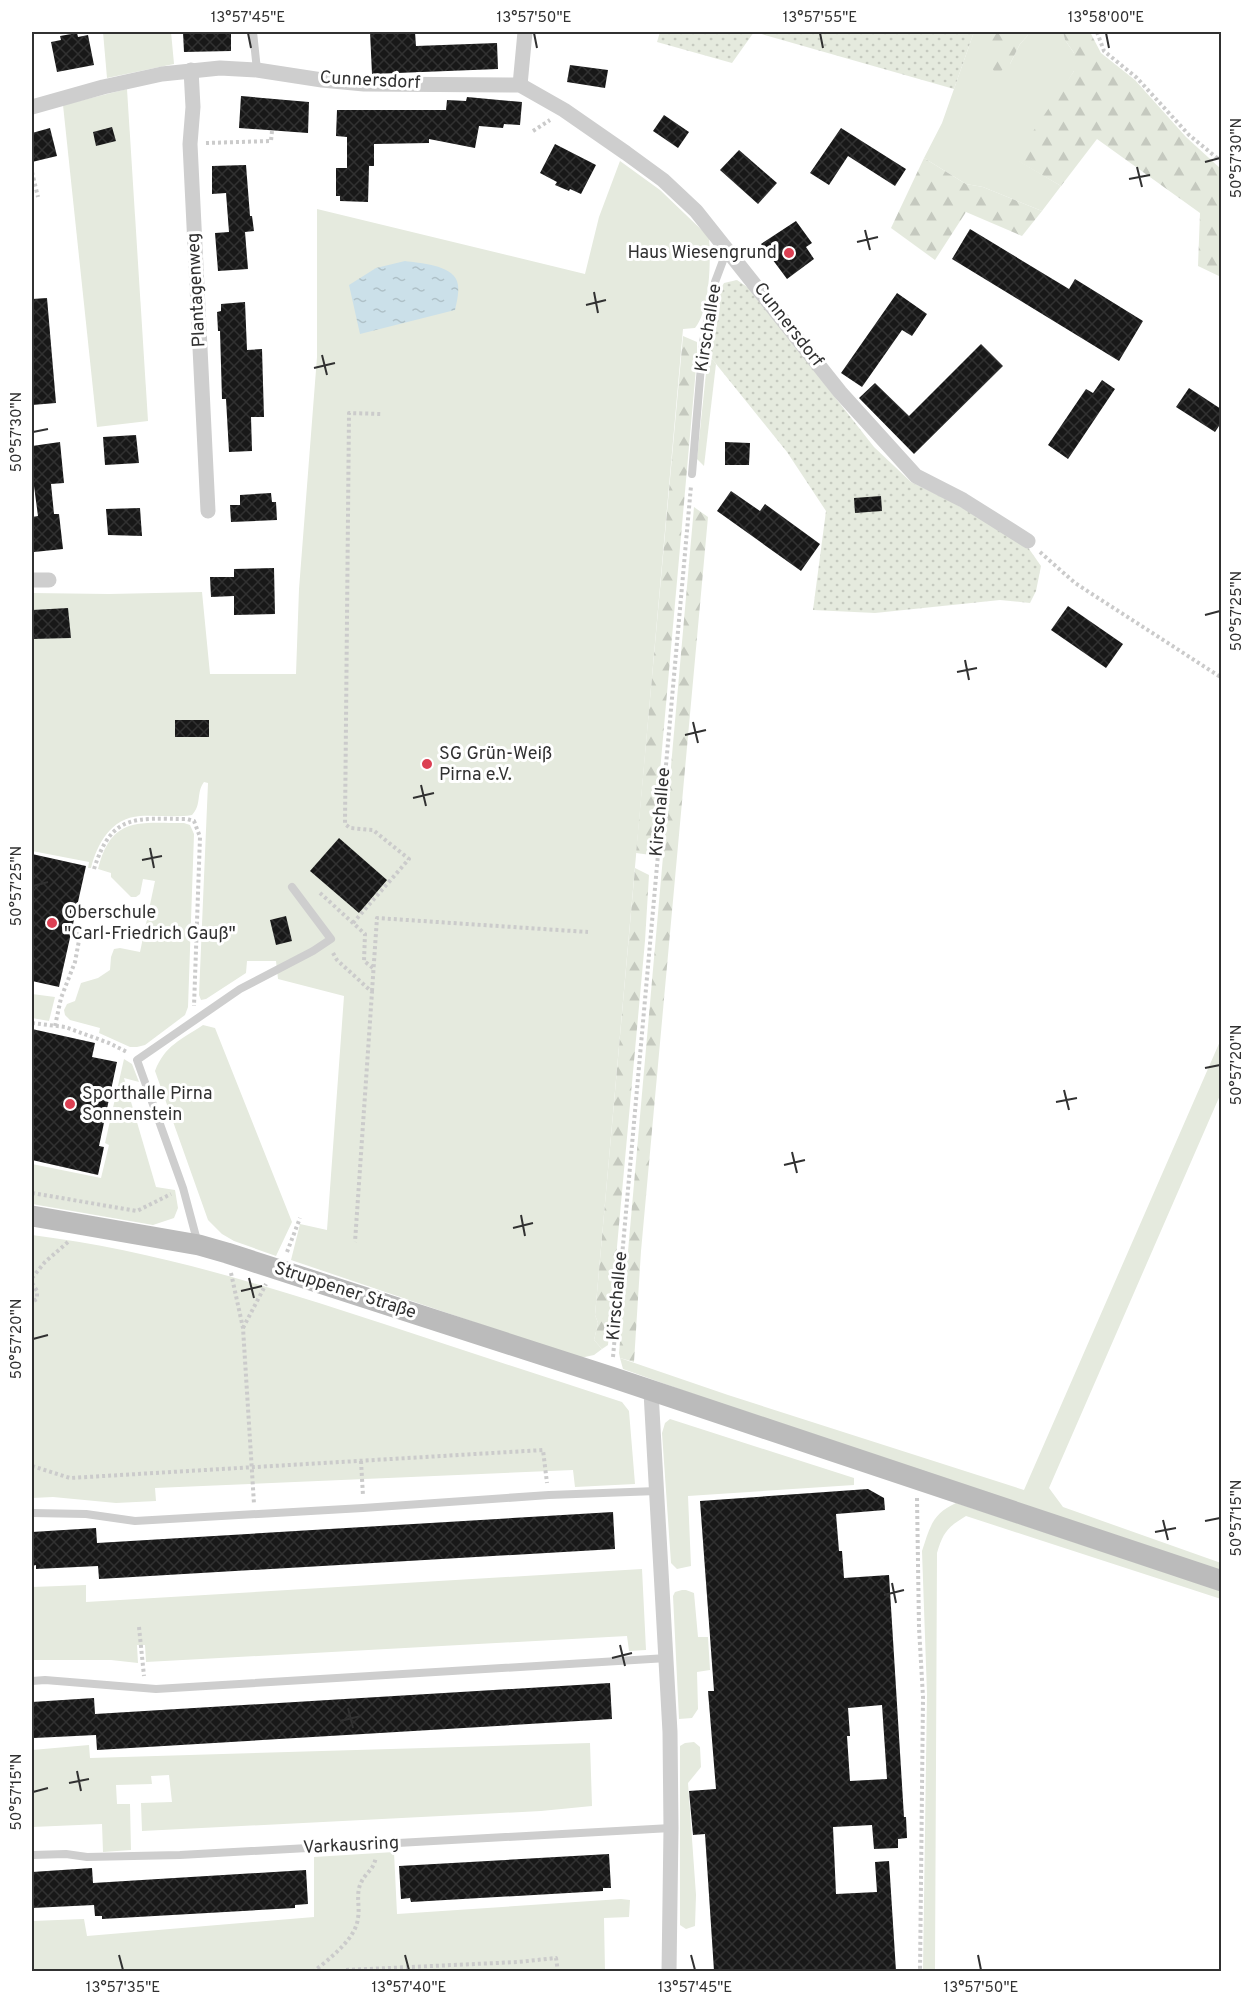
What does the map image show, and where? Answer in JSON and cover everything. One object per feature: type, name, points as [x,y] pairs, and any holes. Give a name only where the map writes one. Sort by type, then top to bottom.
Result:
[{"type":"main road","name":"Struppener Straße","points":[[32,1216],[199,1245],[227,1253],[611,1377],[1221,1581]]},
{"type":"street","points":[[520,85],[525,32]]},
{"type":"street","name":"Cunnersdorf","points":[[32,107],[130,81],[191,70],[257,70],[364,84],[520,85],[564,110],[663,180],[696,211],[840,392],[916,476],[963,500],[1028,541]]},
{"type":"street","name":"Plantagenweg","points":[[191,70],[193,107],[190,144],[208,511]]},
{"type":"street","points":[[32,580],[49,580]]},
{"type":"street","points":[[651,1392],[667,1658],[671,1828],[669,1971]]},
{"type":"lane","points":[[253,32],[257,70]]},
{"type":"lane","name":"Kirschallee","points":[[692,474],[703,342],[715,282],[728,249]]},
{"type":"lane","points":[[199,1245],[183,1188],[137,1060],[240,989],[314,951],[331,939],[292,887]]},
{"type":"lane","points":[[32,1513],[86,1514],[135,1521],[549,1495],[657,1491]]},
{"type":"lane","points":[[32,1681],[45,1680],[145,1689],[667,1658]]},
{"type":"lane","name":"Varkausring","points":[[32,1855],[134,1857],[671,1828]]},
{"type":"path","points":[[1097,32],[1104,51],[1137,78],[1189,135],[1221,162]]},
{"type":"path","points":[[190,144],[272,141],[272,130]]},
{"type":"path","points":[[32,172],[33,185],[38,197]]},
{"type":"path","points":[[353,923],[409,859],[373,830],[350,828],[345,824],[350,413],[381,414]]},
{"type":"path","name":"Kirschallee","points":[[611,1377],[692,474]]},
{"type":"path","points":[[1028,541],[1075,584],[1221,678]]},
{"type":"path","points":[[94,869],[100,849],[120,826],[135,819],[194,821],[200,837],[194,1005],[197,1018]]},
{"type":"path","points":[[320,892],[365,934],[364,961],[374,968]]},
{"type":"path","points":[[355,1242],[377,918],[588,932]]},
{"type":"path","points":[[55,1026],[75,962],[80,935],[71,932]]},
{"type":"path","points":[[326,943],[338,960],[372,992]]},
{"type":"path","points":[[32,1023],[65,1027],[116,1046],[137,1060]]},
{"type":"path","points":[[32,1193],[137,1211],[183,1188]]},
{"type":"path","points":[[243,1329],[277,1269],[300,1218]]},
{"type":"path","points":[[32,1278],[45,1262],[86,1225]]},
{"type":"path","points":[[227,1253],[243,1329],[255,1514]]},
{"type":"path","points":[[32,1283],[38,1291],[37,1299],[32,1302]]},
{"type":"path","points":[[32,1466],[70,1478],[543,1450],[549,1495]]},
{"type":"path","points":[[361,1461],[363,1508]]},
{"type":"path","points":[[915,1480],[923,1696],[920,1971]]},
{"type":"path","points":[[139,1627],[145,1689]]},
{"type":"path","points":[[315,1971],[350,1939],[356,1930],[360,1885],[365,1876],[374,1869],[377,1844]]},
{"type":"path","points":[[323,1971],[519,1962],[556,1958],[558,1971]]},
{"type":"green space","points":[[103,32],[171,32],[174,64],[107,78]]},
{"type":"green space","points":[[660,32],[754,32],[732,63],[657,42]]},
{"type":"green space","points":[[754,32],[974,32],[954,89]]},
{"type":"green space","points":[[974,32],[993,32],[993,37],[1010,64],[1020,44],[1031,32],[1063,32],[1065,40],[1074,53],[1074,71],[1019,161],[1061,186],[1042,211],[983,187],[966,184],[924,158],[942,123]]},
{"type":"green space","points":[[993,32],[1031,32],[1020,44],[1010,64],[996,75],[988,60]]},
{"type":"green space","points":[[1063,32],[1090,32],[1101,53],[1135,80],[1186,137],[1221,169],[1221,277],[1198,266],[1200,213],[1097,139],[1061,186],[1018,161],[1032,133],[1074,71],[1074,53],[1065,40]]},
{"type":"green space","points":[[127,89],[148,421],[97,427],[63,105]]},
{"type":"green space","points":[[924,158],[966,184],[983,187],[1042,211],[1022,236],[966,212],[935,260],[891,228]]},
{"type":"green space","name":"SG Grün-Weiß Pirna e.V.","points":[[620,161],[660,190],[709,237],[710,258],[707,297],[700,320],[695,328],[683,329],[595,1315],[598,1323],[594,1340],[602,1349],[594,1355],[580,1358],[291,1260],[300,1224],[327,1230],[344,996],[278,979],[276,961],[247,961],[246,973],[201,1000],[199,995],[208,783],[204,782],[200,790],[197,807],[192,815],[140,816],[130,818],[113,827],[101,842],[91,868],[88,868],[89,862],[32,851],[32,593],[202,592],[210,674],[296,674],[299,589],[317,357],[317,209],[585,274],[599,217]]},
{"type":"green space","points":[[737,280],[750,289],[874,447],[911,482],[952,502],[1027,546],[1041,566],[1036,591],[1030,603],[1000,600],[875,613],[813,610],[826,511],[787,452],[708,354],[716,300],[724,283]]},
{"type":"green space","points":[[683,336],[697,342],[697,357],[651,855],[636,853]]},
{"type":"green space","points":[[708,354],[716,364],[704,466],[697,459]]},
{"type":"green space","points":[[694,507],[708,517],[641,1251],[634,1362],[620,1358],[619,1353]]},
{"type":"green space","points":[[184,823],[190,825],[194,834],[188,1007],[185,1015],[145,1045],[130,1047],[99,1033],[100,1028],[70,1020],[64,1010],[67,1004],[75,1001],[81,983],[98,978],[110,970],[114,949],[140,952],[155,881],[143,879],[140,894],[131,897],[111,877],[111,873],[98,869],[111,839],[119,831],[129,826]]},
{"type":"green space","points":[[635,868],[649,875],[645,941],[608,1345],[602,1349],[594,1340],[598,1323],[595,1315]]},
{"type":"green space","points":[[32,994],[55,997],[49,1021],[32,1018]]},
{"type":"green space","points":[[203,1025],[215,1028],[292,1222],[276,1256],[234,1241],[222,1234],[208,1220],[155,1071],[169,1049]]},
{"type":"green space","points":[[1221,1039],[1221,1093],[1049,1488],[1063,1507],[1221,1563],[1221,1574],[623,1369],[620,1358],[1024,1490]]},
{"type":"green space","points":[[124,1059],[132,1064],[139,1082],[124,1078],[156,1187],[175,1190],[178,1208],[174,1218],[153,1225],[32,1204],[32,1164],[101,1178],[109,1145],[105,1143]]},
{"type":"green space","points":[[32,1235],[121,1250],[253,1283],[622,1402],[629,1411],[635,1484],[575,1487],[573,1470],[155,1488],[156,1501],[116,1503],[53,1497],[32,1498]]},
{"type":"green space","points":[[670,1419],[854,1478],[854,1485],[688,1496],[691,1566],[677,1569],[671,1563],[662,1433],[665,1423]]},
{"type":"green space","points":[[956,1503],[1222,1591],[1221,1599],[966,1516],[947,1531],[937,1553],[935,1972],[923,1971],[927,1694],[922,1551],[933,1522],[948,1507]]},
{"type":"green space","points":[[642,1569],[646,1650],[629,1651],[627,1636],[146,1662],[145,1645],[137,1645],[138,1663],[111,1660],[32,1660],[32,1587],[86,1585],[86,1602]]},
{"type":"green space","points":[[682,1590],[694,1593],[698,1637],[708,1637],[710,1670],[697,1672],[698,1709],[692,1718],[679,1719],[673,1596],[675,1592]]},
{"type":"green space","points":[[694,1742],[700,1747],[701,1767],[688,1783],[696,1895],[695,1926],[686,1929],[680,1925],[680,1746]]},
{"type":"green space","points":[[590,1743],[592,1806],[541,1811],[142,1831],[141,1803],[172,1802],[169,1775],[151,1776],[152,1784],[116,1785],[117,1804],[130,1804],[131,1850],[103,1852],[102,1824],[32,1827],[32,1750],[89,1745],[90,1758]]},
{"type":"green space","points":[[394,1852],[397,1914],[621,1899],[630,1900],[629,1917],[604,1918],[605,1971],[32,1971],[32,1921],[84,1919],[87,1936],[314,1917],[314,1857]]},
{"type":"water","points":[[405,261],[449,271],[457,281],[458,296],[455,310],[360,334],[349,285],[376,268]]},
{"type":"building","points":[[183,32],[231,32],[231,51],[184,52]]},
{"type":"building","points":[[370,32],[415,32],[416,46],[497,43],[498,69],[372,74]]},
{"type":"building","points":[[77,33],[78,37],[88,35],[94,65],[57,72],[51,42],[61,40],[60,36]]},
{"type":"building","points":[[570,65],[608,70],[605,88],[567,82]]},
{"type":"building","points":[[241,96],[309,102],[308,133],[239,128]]},
{"type":"building","points":[[467,97],[522,102],[520,125],[504,124],[503,128],[479,126],[475,148],[429,139],[429,143],[374,144],[374,166],[369,166],[368,202],[340,201],[340,196],[336,196],[336,168],[347,168],[347,137],[336,136],[337,110],[446,110],[447,100],[466,101]]},
{"type":"building","points":[[664,115],[689,132],[678,148],[653,131]]},
{"type":"building","points":[[112,127],[116,141],[96,146],[93,132]]},
{"type":"building","points":[[50,128],[57,156],[32,162],[32,133]]},
{"type":"building","points":[[841,128],[906,169],[895,186],[848,156],[829,185],[810,173]]},
{"type":"building","points":[[555,144],[596,165],[581,194],[555,185],[557,182],[540,173]]},
{"type":"building","points":[[739,150],[777,183],[758,204],[720,170]]},
{"type":"building","points":[[246,165],[250,216],[252,216],[254,231],[245,232],[248,269],[218,271],[215,233],[229,232],[226,193],[212,194],[212,166]]},
{"type":"building","name":"Haus Wiesengrund","points":[[796,221],[812,243],[806,247],[814,259],[787,279],[761,244]]},
{"type":"building","points":[[970,229],[1069,289],[1075,279],[1143,321],[1119,361],[952,259]]},
{"type":"building","points":[[897,293],[927,314],[912,336],[902,330],[862,387],[841,373]]},
{"type":"building","points":[[47,298],[56,403],[32,405],[32,299]]},
{"type":"building","points":[[245,302],[247,350],[262,349],[264,417],[251,417],[252,451],[229,452],[226,399],[222,399],[220,331],[218,331],[217,312],[221,311],[221,304]]},
{"type":"building","points":[[981,344],[1003,366],[914,454],[859,398],[875,383],[909,416]]},
{"type":"building","points":[[1102,380],[1115,389],[1068,459],[1048,445],[1086,389],[1093,393]]},
{"type":"building","points":[[1189,388],[1221,409],[1221,423],[1215,432],[1176,407]]},
{"type":"building","points":[[136,435],[139,463],[105,465],[103,437]]},
{"type":"building","points":[[60,442],[64,483],[51,484],[54,514],[59,514],[63,549],[34,552],[32,517],[38,516],[34,486],[32,486],[32,446]]},
{"type":"building","points":[[725,442],[750,443],[749,465],[725,465]]},
{"type":"building","points":[[731,491],[760,511],[765,504],[820,544],[801,571],[717,511]]},
{"type":"building","points":[[271,493],[272,502],[276,502],[277,520],[231,522],[230,505],[240,505],[240,495]]},
{"type":"building","points":[[881,496],[882,511],[855,513],[854,498]]},
{"type":"building","points":[[140,508],[142,536],[108,535],[106,509]]},
{"type":"building","points":[[274,568],[275,614],[234,615],[234,596],[211,597],[210,577],[234,577],[234,569]]},
{"type":"building","points":[[1068,606],[1123,644],[1106,668],[1051,630]]},
{"type":"building","points":[[68,608],[71,638],[32,639],[32,610]]},
{"type":"building","points":[[175,720],[209,720],[209,737],[175,737]]},
{"type":"building","points":[[339,838],[387,880],[359,913],[310,871]]},
{"type":"building","name":"Oberschule \"Carl-Friedrich Gauß\"","points":[[32,854],[86,866],[59,987],[32,981]]},
{"type":"building","points":[[286,916],[292,941],[276,945],[270,920]]},
{"type":"building","name":"Sporthalle Pirna Sonnenstein","points":[[32,1029],[95,1043],[92,1057],[117,1062],[99,1146],[104,1147],[98,1175],[32,1160]]},
{"type":"building","points":[[868,1489],[884,1498],[885,1510],[836,1514],[844,1578],[889,1575],[907,1838],[898,1839],[898,1848],[874,1849],[872,1825],[833,1827],[836,1894],[877,1892],[875,1862],[889,1861],[896,1971],[714,1971],[705,1834],[693,1835],[689,1791],[716,1789],[708,1691],[714,1691],[700,1501]],"holes":[[[882,1705],[887,1779],[850,1781],[848,1708]]]},
{"type":"building","points":[[613,1512],[615,1549],[99,1579],[98,1566],[36,1569],[36,1565],[32,1566],[32,1532],[96,1528],[97,1543]]},
{"type":"building","points":[[610,1683],[612,1719],[97,1750],[96,1735],[34,1738],[32,1735],[32,1702],[94,1698],[95,1714]]},
{"type":"building","points":[[609,1854],[611,1888],[603,1888],[603,1891],[411,1902],[410,1898],[401,1899],[399,1866]]},
{"type":"building","points":[[92,1868],[93,1883],[306,1870],[308,1904],[295,1905],[295,1908],[102,1919],[102,1916],[95,1916],[94,1905],[32,1908],[32,1872]]},
{"type":"place","name":"Haus Wiesengrund","points":[[789,253]]},
{"type":"place","name":"SG Grün-Weiß Pirna e.V.","points":[[427,764]]},
{"type":"place","name":"Oberschule \"Carl-Friedrich Gauß\"","points":[[52,923]]},
{"type":"place","name":"Sporthalle Pirna Sonnenstein","points":[[70,1104]]}]
